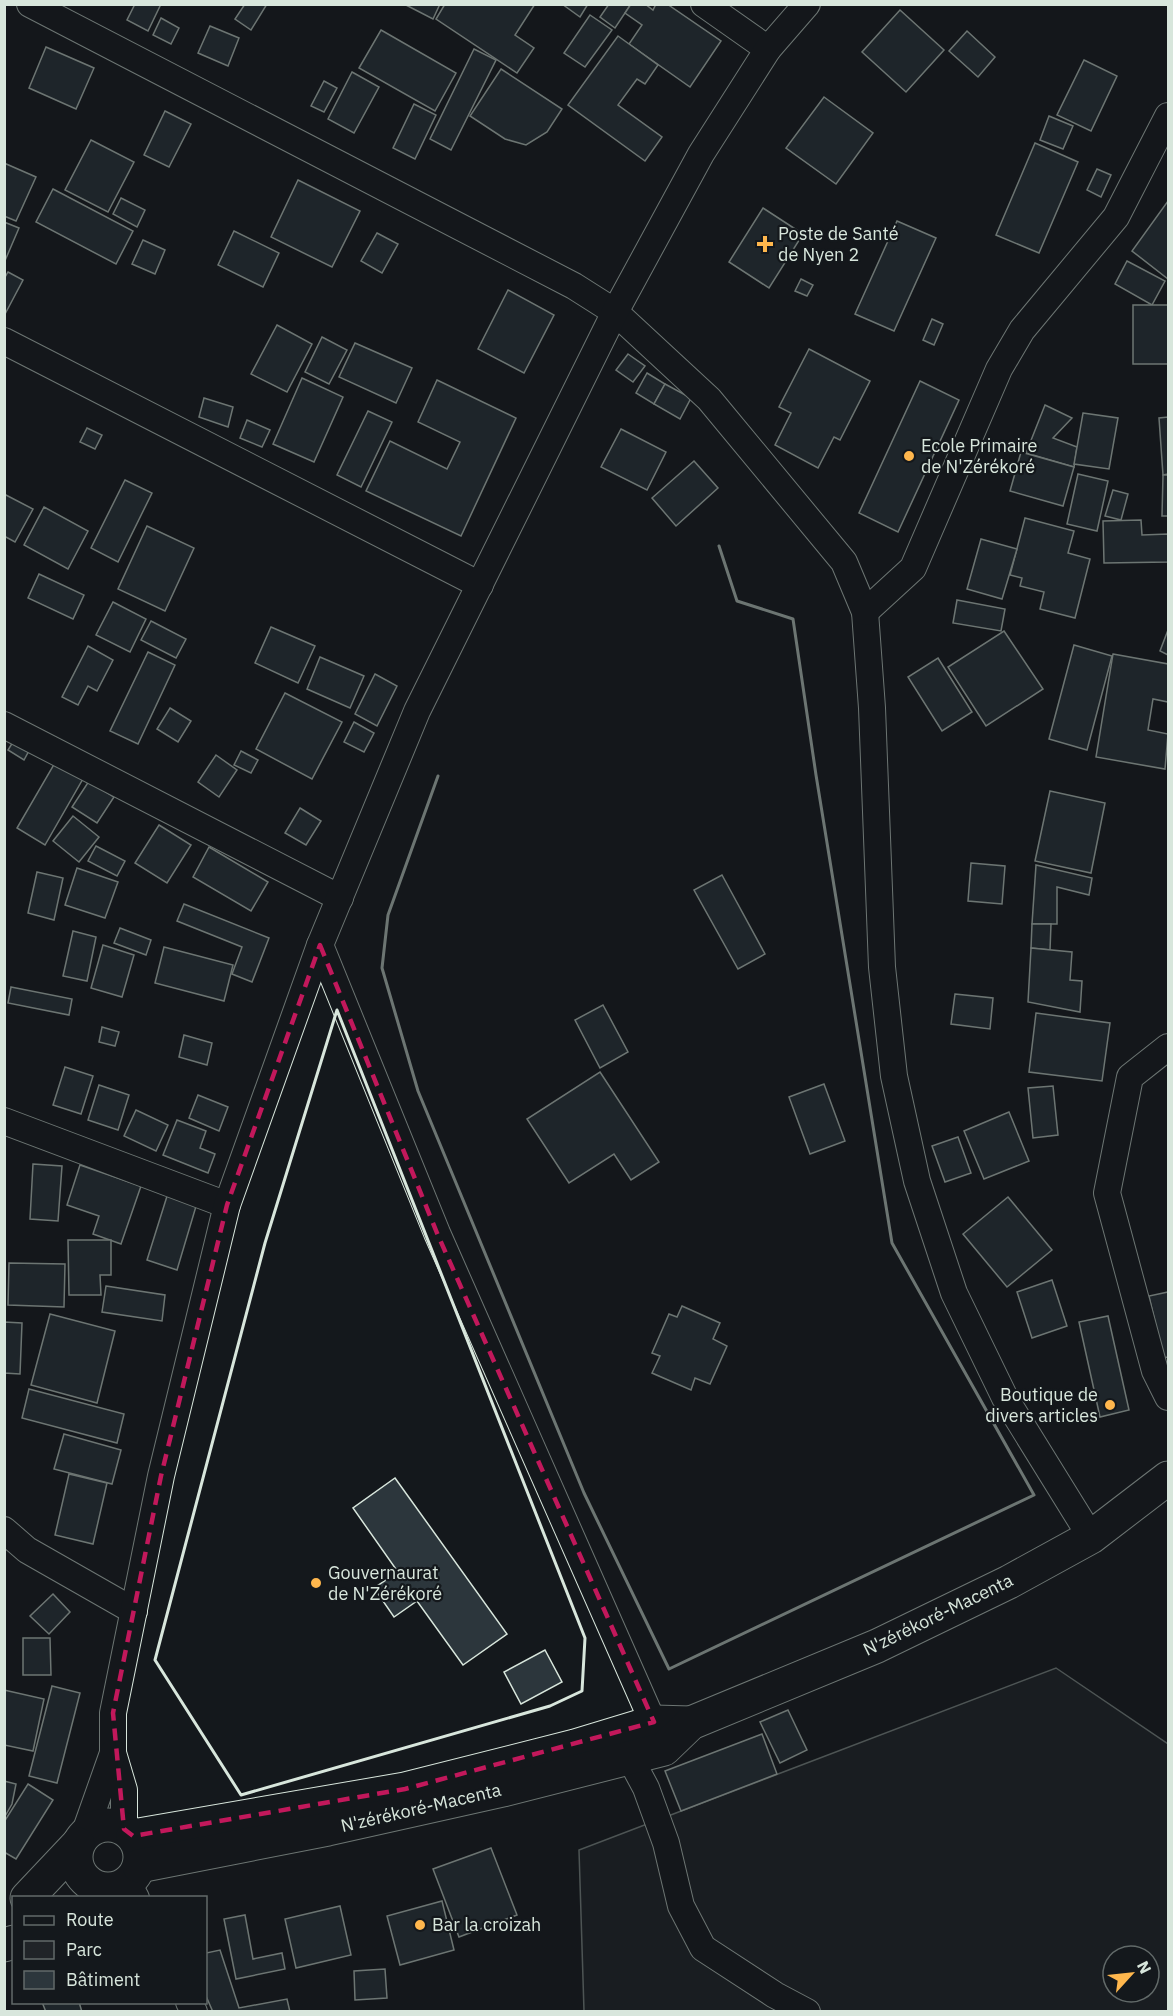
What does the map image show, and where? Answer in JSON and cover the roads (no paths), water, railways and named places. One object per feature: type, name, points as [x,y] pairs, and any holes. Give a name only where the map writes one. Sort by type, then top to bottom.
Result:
[{"type":"highway","name":"N'zérékoré-Macenta","points":[[123,1871],[468,1798],[630,1758],[659,1736],[877,1646],[1009,1582],[1091,1538],[1168,1479]]},
{"type":"highway","name":"N'zérékoré-Macenta","points":[[123,1871],[405,1789],[575,1746],[659,1736]]},
{"type":"highway","points":[[29,1896],[81,1839],[93,1828],[103,1825],[114,1825],[123,1871],[94,1887],[84,1880],[75,1856],[81,1839]]},
{"type":"street","points":[[30,4],[574,286],[615,312],[709,399],[844,562],[865,612],[872,708],[882,968],[894,1076],[917,1181],[954,1293],[1005,1398],[1091,1538]]},
{"type":"street","points":[[704,4],[768,49]]},
{"type":"street","points":[[123,1871],[124,1790],[113,1753],[113,1713],[162,1476],[227,1205],[320,945],[417,711],[615,312],[701,154],[768,49],[807,4]]},
{"type":"street","points":[[865,612],[913,568],[999,369],[1022,330],[1116,217],[1168,117]]},
{"type":"street","points":[[4,341],[480,585]]},
{"type":"street","points":[[4,725],[340,898]]},
{"type":"street","points":[[320,945],[437,1233],[659,1736]]},
{"type":"street","points":[[1168,1047],[1130,1077],[1107,1193],[1155,1371],[1168,1397]]},
{"type":"street","points":[[4,1121],[227,1205]]},
{"type":"street","points":[[4,1530],[27,1550],[134,1611]]},
{"type":"street","points":[[81,1839],[113,1753]]},
{"type":"street","points":[[630,1758],[646,1788],[666,1843],[681,1906],[703,1948],[775,1995],[807,2012]]},
{"type":"place","name":"Poste de Santé de Nyen 2","points":[[765,244]]},
{"type":"place","name":"Ecole Primaire de N'Zérékoré","points":[[909,456]]},
{"type":"place","name":"Boutique de divers articles","points":[[1110,1405]]},
{"type":"place","name":"Gouvernaurat de N'Zérékoré","points":[[316,1583]]},
{"type":"place","name":"Bar la croizah","points":[[420,1925]]}]
